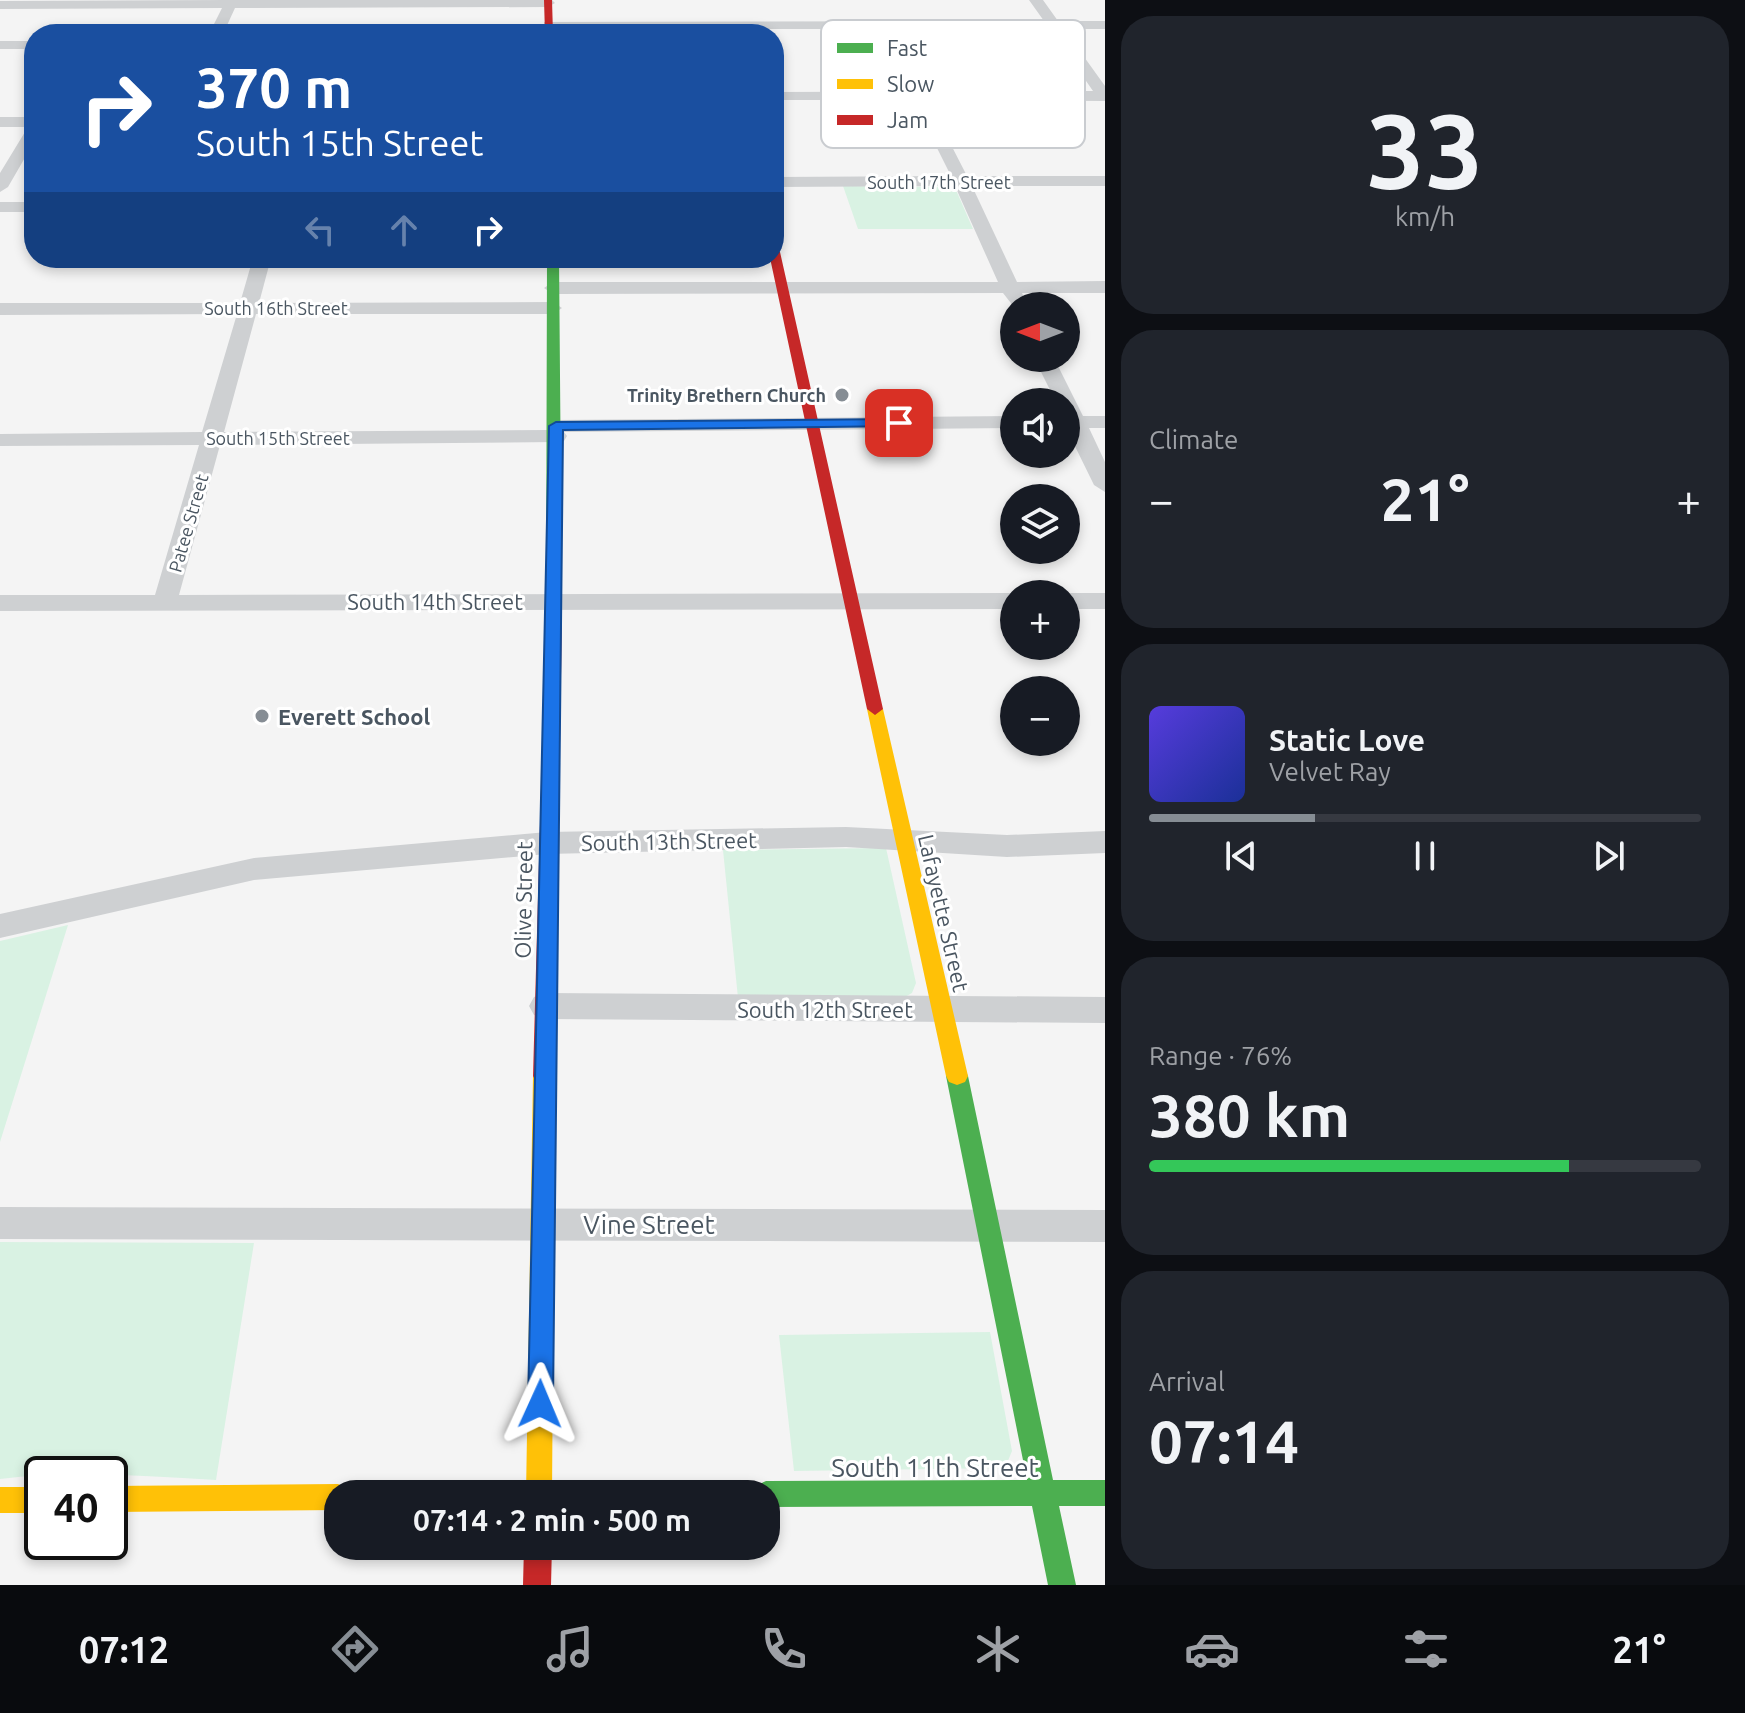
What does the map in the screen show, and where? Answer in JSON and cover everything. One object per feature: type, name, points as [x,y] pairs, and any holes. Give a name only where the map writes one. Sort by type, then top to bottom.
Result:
[{"type":"street","points":[[1036,0],[1050,20]]},
{"type":"street","points":[[221,24],[231,2]]},
{"type":"street","points":[[0,5],[548,2],[549,24]]},
{"type":"street","points":[[875,10],[880,20]]},
{"type":"street","points":[[784,24],[821,25]]},
{"type":"street","points":[[0,45],[24,45]]},
{"type":"street","points":[[1085,69],[1105,96]]},
{"type":"street","points":[[784,96],[821,96]]},
{"type":"street","points":[[0,122],[24,122]]},
{"type":"street","points":[[0,187],[24,146]]},
{"type":"street","points":[[944,148],[1012,292]]},
{"type":"street","name":"South 17th Street","points":[[784,182],[1105,181]]},
{"type":"street","points":[[0,207],[24,207]]},
{"type":"street","name":"Patee Street","points":[[165,602],[259,268]]},
{"type":"street","name":"Olive Street","points":[[539,1480],[547,843],[556,431],[553,268]]},
{"type":"street","name":"Lafayette Street","points":[[777,268],[854,602],[903,841],[990,1226],[1062,1585]]},
{"type":"street","name":"South 16th Street","points":[[0,309],[248,308],[781,288],[1105,287]]},
{"type":"street","points":[[1080,415],[1105,422]]},
{"type":"street","name":"South 15th Street","points":[[0,440],[211,439],[813,423],[1000,422]]},
{"type":"street","points":[[1080,436],[1105,485]]},
{"type":"street","name":"South 14th Street","points":[[0,603],[1000,601]]},
{"type":"street","points":[[1080,601],[1105,601]]},
{"type":"street","name":"South 13th Street","points":[[0,926],[254,869],[547,843],[846,837],[1007,846],[1105,842]]},
{"type":"street","name":"South 12th Street","points":[[545,1006],[1105,1010]]},
{"type":"street","name":"Vine Street","points":[[0,1223],[1105,1226]]},
{"type":"street","name":"South 11th Street","points":[[780,1494],[1105,1493]]},
{"type":"street","points":[[128,1499],[324,1497]]},
{"type":"street","points":[[0,1500],[24,1500]]},
{"type":"street","points":[[537,1585],[538,1560]]},
{"type":"green space","points":[[843,186],[951,187],[956,190],[973,229],[858,229]]},
{"type":"green space","points":[[886,848],[916,983],[912,993],[903,998],[738,998],[723,850]]},
{"type":"green space","points":[[68,925],[0,1142],[0,941]]},
{"type":"green space","points":[[0,1242],[254,1243],[216,1480],[128,1476],[128,1456],[24,1456],[24,1476],[0,1479]]},
{"type":"green space","points":[[990,1332],[1012,1451],[1005,1468],[794,1471],[779,1335]]},
{"type":"traffic: fast","points":[[553,268],[554,610]]},
{"type":"traffic: fast","points":[[957,1076],[1062,1585]]},
{"type":"traffic: fast","points":[[780,1494],[1105,1493]]},
{"type":"traffic: slow","points":[[875,709],[957,1076]]},
{"type":"traffic: slow","points":[[539,1480],[544,1076]]},
{"type":"traffic: slow","points":[[128,1499],[324,1497]]},
{"type":"traffic: slow","points":[[0,1500],[24,1500]]},
{"type":"traffic: jam","points":[[548,0],[549,24]]},
{"type":"traffic: jam","points":[[778,268],[875,709]]},
{"type":"traffic: jam","points":[[544,1076],[554,610]]},
{"type":"traffic: jam","points":[[537,1585],[538,1560]]},
{"type":"place","name":"Trinity Brethern Church","points":[[842,395]]},
{"type":"place","name":"Everett School","points":[[262,716]]},
{"type":"route","points":[[540,1404],[556,426],[899,423]]}]
